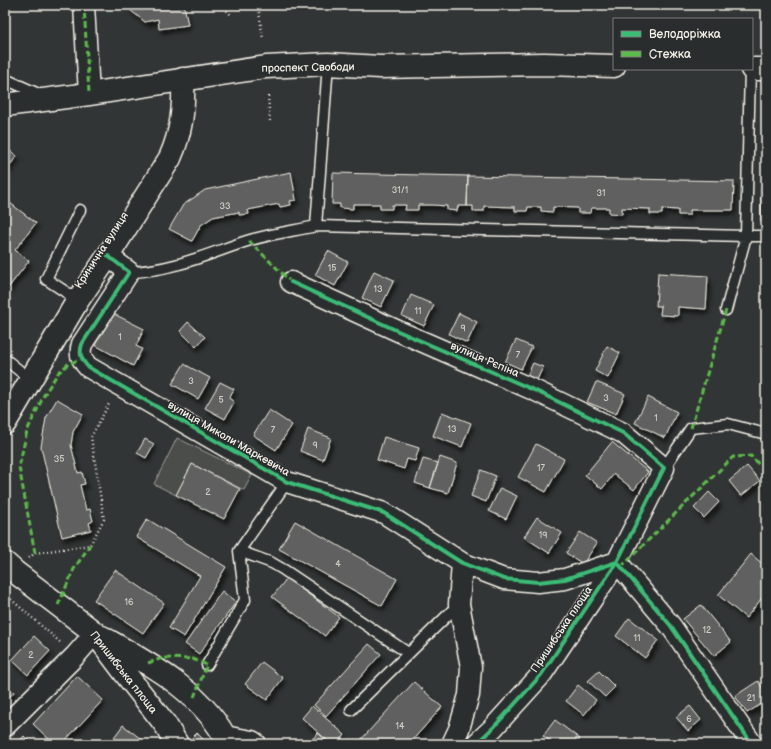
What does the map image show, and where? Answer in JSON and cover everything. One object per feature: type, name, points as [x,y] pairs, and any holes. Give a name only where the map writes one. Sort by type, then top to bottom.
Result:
[{"type":"street","points":[[84,5],[89,94]]},
{"type":"street","name":"проспект Свободи","points":[[5,105],[50,100],[266,66],[328,64],[380,66],[544,64],[613,66]]},
{"type":"street","points":[[753,69],[766,69]]},
{"type":"street","name":"Кринична вулиця","points":[[5,423],[78,300],[162,173],[177,143],[180,130],[184,106],[183,79]]},
{"type":"street","points":[[108,256],[129,272]]},
{"type":"street","name":"вулиця Миколи Маркевича","points":[[129,272],[82,344],[80,352],[81,359],[88,367],[287,482],[384,513],[462,563],[504,579],[538,582],[565,579],[617,562]]},
{"type":"street","name":"вулиця Рєпіна","points":[[291,282],[398,331],[536,391],[622,433],[664,468]]},
{"type":"street","name":"Пришибська площа","points":[[476,744],[493,728],[541,675],[617,562],[664,468]]},
{"type":"street","points":[[617,562],[671,626],[752,744]]},
{"type":"street","points":[[452,744],[469,694],[471,667],[459,604],[462,563]]},
{"type":"street","name":"Пришибська площа","points":[[10,568],[95,633],[165,724],[177,744]]},
{"type":"street","points":[[5,726],[75,656],[95,633],[148,663],[172,679],[194,697],[226,740],[252,741],[256,744]]},
{"type":"lane","points":[[316,226],[328,64]]},
{"type":"lane","points":[[726,310],[746,236],[751,70]]},
{"type":"lane","points":[[5,79],[50,100]]},
{"type":"lane","points":[[78,300],[46,279],[80,210]]},
{"type":"lane","points":[[129,272],[146,271],[174,266],[249,241],[316,226],[766,236]]},
{"type":"lane","points":[[5,359],[31,380]]},
{"type":"lane","points":[[664,468],[691,428],[728,424],[766,434]]},
{"type":"lane","points":[[207,664],[245,600],[239,551],[287,482]]},
{"type":"lane","points":[[239,551],[272,563],[284,570],[408,653]]},
{"type":"lane","points":[[351,710],[459,604]]},
{"type":"path","points":[[221,5],[232,16]]},
{"type":"path","points":[[279,9],[280,5]]},
{"type":"path","points":[[259,12],[263,39]]},
{"type":"path","points":[[268,96],[270,121]]},
{"type":"path","points":[[10,568],[35,553],[90,545],[104,519],[91,437],[119,385]]},
{"type":"path","points":[[5,594],[75,656]]},
{"type":"shaded area","points":[[177,438],[252,475],[244,490],[192,464],[176,495],[154,484]]},
{"type":"building","points":[[130,5],[184,5],[188,25],[159,29],[158,19],[145,22],[130,10]]},
{"type":"building","points":[[5,147],[17,156],[5,172]]},
{"type":"building","points":[[291,172],[296,200],[290,201],[291,205],[280,207],[279,204],[248,210],[249,214],[239,215],[239,212],[213,217],[201,225],[192,241],[169,229],[183,205],[205,190]]},
{"type":"building","points":[[333,173],[468,176],[467,206],[458,206],[457,211],[447,210],[447,206],[432,205],[418,205],[418,210],[405,210],[406,205],[392,205],[392,209],[380,209],[380,204],[353,204],[353,209],[340,208],[340,204],[332,204]]},
{"type":"building","points":[[468,176],[734,181],[733,210],[690,210],[690,215],[678,215],[678,210],[662,209],[662,214],[650,214],[650,209],[622,208],[622,214],[609,213],[609,208],[591,208],[590,213],[578,213],[578,208],[553,207],[553,212],[541,211],[541,207],[528,207],[527,211],[515,211],[515,207],[484,206],[484,211],[473,211],[473,206],[467,206]]},
{"type":"building","points":[[761,187],[766,187],[766,221],[761,221]]},
{"type":"building","points":[[10,203],[36,223],[15,250],[29,261],[5,292],[5,209]]},
{"type":"building","points":[[328,251],[348,262],[335,286],[315,275]]},
{"type":"building","points":[[374,271],[394,280],[381,307],[362,298]]},
{"type":"building","points":[[658,273],[708,276],[706,309],[678,307],[678,316],[660,315],[661,306],[656,306]]},
{"type":"building","points":[[411,295],[434,305],[424,326],[402,316]]},
{"type":"building","points":[[112,313],[144,329],[136,346],[142,349],[133,366],[95,345]]},
{"type":"building","points":[[459,313],[477,322],[467,343],[449,334]]},
{"type":"building","points":[[188,322],[205,337],[196,347],[180,331]]},
{"type":"building","points":[[516,340],[532,347],[521,369],[505,362]]},
{"type":"building","points":[[607,346],[620,353],[608,378],[595,371]]},
{"type":"building","points":[[533,363],[543,367],[536,382],[526,378]]},
{"type":"building","points":[[184,364],[210,378],[198,399],[172,384]]},
{"type":"building","points":[[220,382],[234,389],[229,398],[234,402],[225,419],[205,408]]},
{"type":"building","points":[[596,382],[625,394],[616,414],[587,402]]},
{"type":"building","points":[[648,397],[677,412],[665,438],[635,423]]},
{"type":"building","points":[[57,399],[83,414],[73,432],[71,445],[78,473],[82,472],[85,484],[80,485],[86,510],[90,509],[93,521],[89,523],[91,530],[62,537],[41,447],[46,418]]},
{"type":"building","points":[[269,410],[292,425],[276,450],[253,435]]},
{"type":"building","points":[[442,412],[471,423],[462,447],[433,436]]},
{"type":"building","points":[[308,429],[331,438],[323,460],[300,451]]},
{"type":"building","points":[[384,437],[419,448],[415,461],[407,459],[404,469],[377,460]]},
{"type":"building","points":[[145,439],[154,444],[146,458],[137,453]]},
{"type":"building","points":[[612,442],[648,472],[634,490],[614,474],[602,489],[585,475]]},
{"type":"building","points":[[536,444],[564,459],[546,492],[518,477]]},
{"type":"building","points":[[440,457],[457,463],[448,493],[430,488]]},
{"type":"building","points":[[423,459],[438,463],[430,488],[415,483]]},
{"type":"building","points":[[192,464],[240,489],[224,519],[176,495]]},
{"type":"building","points":[[747,466],[760,481],[741,496],[729,481]]},
{"type":"building","points":[[481,470],[496,476],[486,502],[471,496]]},
{"type":"building","points":[[500,488],[517,496],[506,519],[489,511]]},
{"type":"building","points":[[709,492],[719,502],[704,518],[694,508]]},
{"type":"building","points":[[537,517],[562,533],[549,553],[524,537]]},
{"type":"building","points":[[147,519],[226,567],[184,637],[169,628],[200,576],[136,537]]},
{"type":"building","points":[[295,521],[397,579],[382,606],[279,549]]},
{"type":"building","points":[[580,532],[597,543],[583,564],[566,553]]},
{"type":"building","points":[[751,554],[766,567],[766,593],[746,618],[718,595]]},
{"type":"building","points":[[115,570],[164,603],[143,633],[94,600]]},
{"type":"building","points":[[287,578],[339,617],[325,636],[272,597]]},
{"type":"building","points":[[222,591],[236,602],[199,654],[185,644]]},
{"type":"building","points":[[701,605],[731,642],[714,656],[683,619]]},
{"type":"building","points":[[629,618],[658,640],[645,658],[616,636]]},
{"type":"building","points":[[34,636],[50,651],[28,675],[12,660]]},
{"type":"building","points":[[369,644],[381,654],[326,716],[314,705]]},
{"type":"building","points":[[262,662],[283,678],[267,700],[245,684]]},
{"type":"building","points":[[599,671],[615,687],[605,697],[588,681]]},
{"type":"building","points":[[77,676],[103,700],[62,744],[54,744],[33,724]]},
{"type":"building","points":[[758,681],[766,693],[766,701],[747,713],[735,696]]},
{"type":"building","points":[[414,682],[442,707],[409,744],[357,744]]},
{"type":"building","points":[[5,683],[14,692],[5,702]]},
{"type":"building","points":[[578,685],[596,700],[584,715],[566,701]]},
{"type":"building","points":[[312,706],[345,735],[337,744],[331,744],[302,718]]},
{"type":"building","points":[[690,706],[701,720],[688,731],[676,717]]},
{"type":"building","points":[[555,720],[580,739],[576,744],[554,744],[543,736]]},
{"type":"building","points":[[123,725],[141,739],[137,744],[117,744],[112,740]]},
{"type":"building","points":[[197,733],[205,741],[202,744],[192,744],[189,741]]},
{"type":"building","points":[[318,733],[329,743],[329,744],[308,744]]},
{"type":"building","points":[[24,736],[32,744],[17,744]]},
{"type":"marked path","points":[[84,5],[89,94]]},
{"type":"marked path","points":[[249,241],[291,282]]},
{"type":"marked path","points":[[691,428],[726,310]]},
{"type":"marked path","points":[[35,553],[19,467],[27,431],[44,395],[58,373],[68,364],[81,359]]},
{"type":"marked path","points":[[621,567],[733,457],[751,456],[766,472]]},
{"type":"marked path","points":[[58,605],[74,569],[90,545]]},
{"type":"marked path","points":[[148,663],[163,658],[193,659],[207,665],[194,697]]},
{"type":"cycle path","points":[[108,256],[129,272],[82,344],[81,356],[88,367],[287,482],[384,513],[462,563],[504,579],[538,582],[565,579],[617,562],[671,626],[752,744]]},
{"type":"cycle path","points":[[291,282],[398,331],[536,391],[623,433],[664,468],[617,562],[541,675],[493,728],[476,744]]}]
